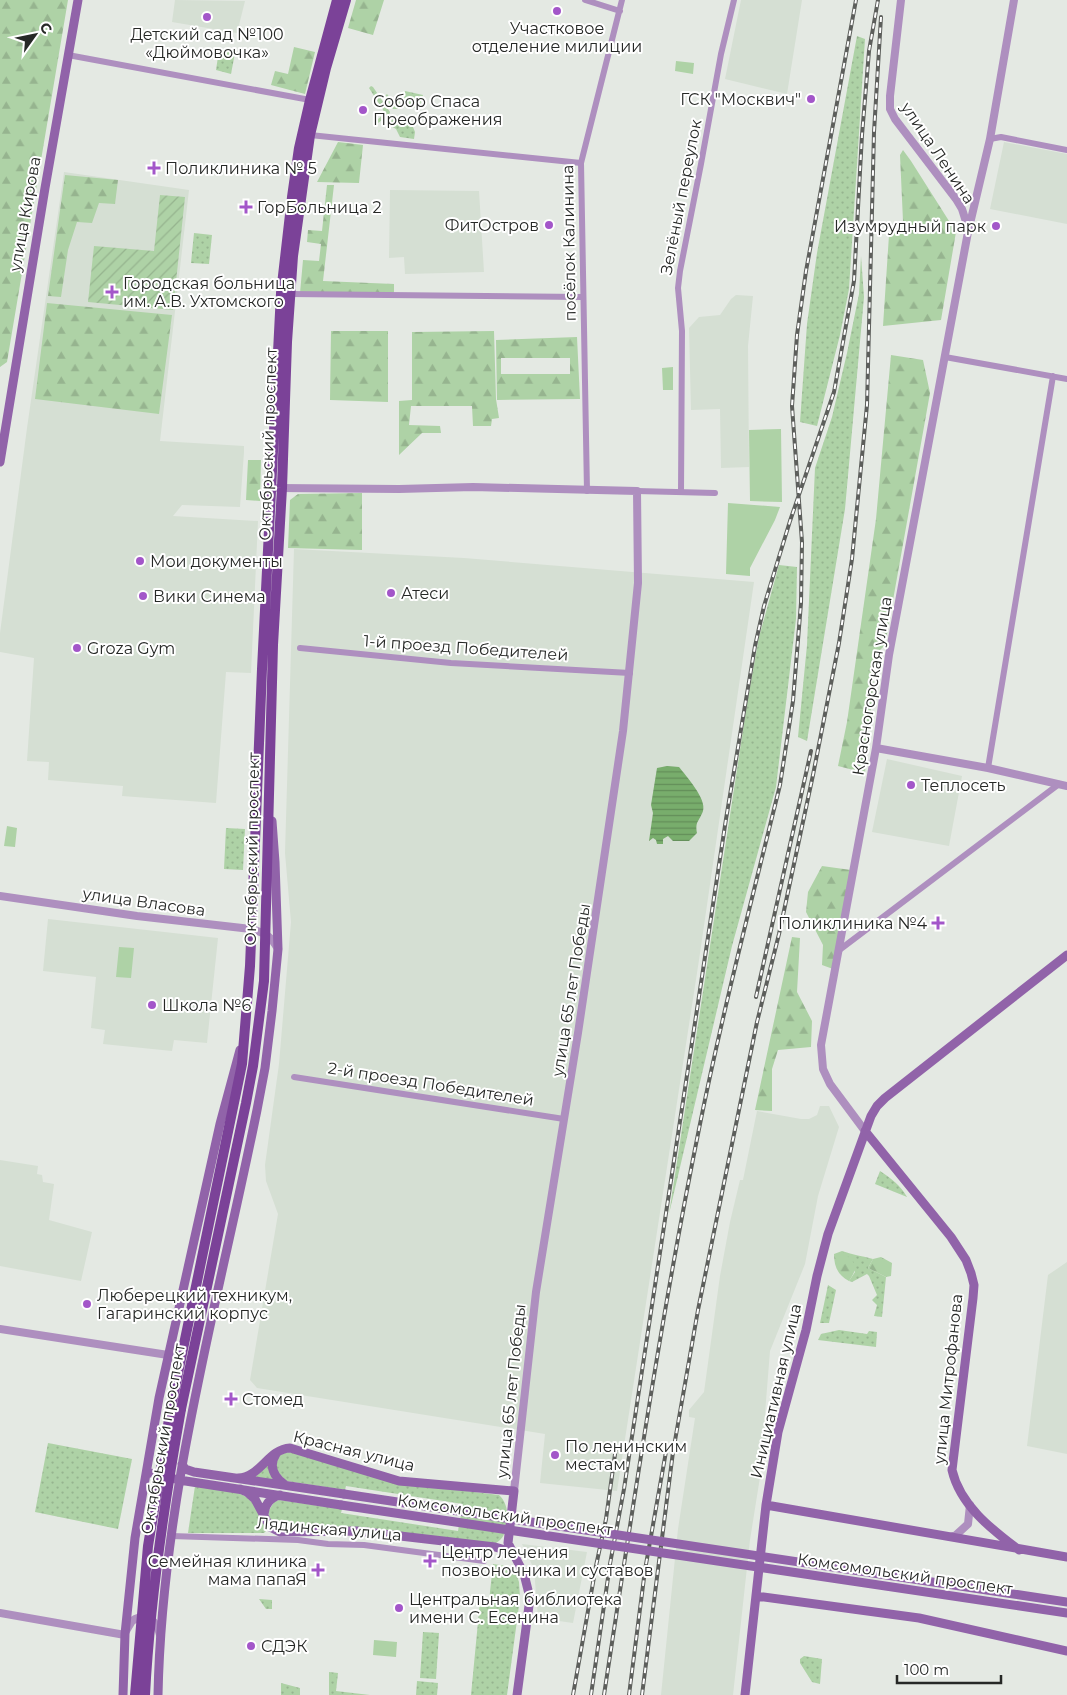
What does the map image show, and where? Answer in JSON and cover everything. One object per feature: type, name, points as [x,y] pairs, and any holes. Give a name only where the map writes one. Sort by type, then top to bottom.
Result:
[{"type":"main road","name":"улица Кирова","points":[[0,462],[78,0]]},
{"type":"main road","name":"Октябрьский проспект","points":[[145,1695],[152,1606],[172,1459],[176,1408],[251,1076],[264,981],[281,293],[296,172],[310,100],[337,0]]},
{"type":"main road","name":"Октябрьский проспект","points":[[135,1695],[148,1546],[236,1098],[246,1027],[277,488],[293,256],[310,135],[326,68],[346,0]]},
{"type":"main road","points":[[158,1695],[161,1637],[171,1536],[182,1464],[259,1101],[272,1011],[278,949],[275,862],[268,779]]},
{"type":"main road","points":[[865,1131],[877,1106],[885,1098],[1067,955]]},
{"type":"main road","points":[[123,1695],[125,1634],[135,1538],[159,1398],[220,1124],[246,1027]]},
{"type":"main road","name":"улица Митрофанова","points":[[865,1131],[951,1237],[966,1260],[971,1273],[974,1285],[973,1298],[952,1461],[953,1476],[962,1494],[992,1530],[1019,1550]]},
{"type":"main road","name":"Инициативная улица","points":[[746,1695],[766,1505],[778,1432],[806,1330],[820,1264],[840,1198],[865,1131]]},
{"type":"main road","name":"Красная улица","points":[[278,1452],[286,1448],[301,1450],[399,1481],[514,1491]]},
{"type":"main road","points":[[238,1478],[245,1478],[253,1473],[278,1452]]},
{"type":"main road","points":[[278,1452],[272,1460],[272,1470],[281,1482],[289,1486]]},
{"type":"main road","name":"Комсомольский проспект","points":[[182,1464],[185,1469],[194,1472],[1067,1602]]},
{"type":"main road","name":"Комсомольский проспект","points":[[147,1472],[180,1480],[341,1505],[1067,1613]]},
{"type":"main road","points":[[240,1489],[255,1499],[264,1518]]},
{"type":"main road","points":[[514,1491],[508,1540],[524,1574],[530,1598],[517,1695]]},
{"type":"main road","points":[[264,1518],[267,1504],[274,1497],[283,1495]]},
{"type":"main road","points":[[766,1505],[1067,1557]]},
{"type":"main road","name":"Лядинская улица","points":[[264,1518],[270,1527],[280,1532],[371,1532],[495,1547],[512,1552]]},
{"type":"main road","points":[[756,1596],[920,1618],[1067,1651]]},
{"type":"street","points":[[584,0],[620,11]]},
{"type":"street","name":"посёлок Калинина","points":[[588,491],[581,163],[622,0]]},
{"type":"street","name":"Зелёный переулок","points":[[681,492],[682,331],[678,288],[721,54],[734,0]]},
{"type":"street","name":"улица Ленина","points":[[901,0],[890,108],[894,119],[956,199],[962,209],[968,232]]},
{"type":"street","name":"Красногорская улица","points":[[865,1131],[834,1091],[822,1069],[821,1045],[876,748],[889,655],[968,232],[990,139],[1014,0]]},
{"type":"street","points":[[68,56],[310,100]]},
{"type":"street","points":[[310,135],[581,163]]},
{"type":"street","points":[[990,139],[1001,137],[1067,150]]},
{"type":"street","points":[[956,199],[967,204],[976,199]]},
{"type":"street","points":[[290,294],[583,297]]},
{"type":"street","points":[[945,357],[1067,379]]},
{"type":"street","points":[[988,768],[1053,376]]},
{"type":"street","points":[[277,488],[399,489],[472,487],[715,493]]},
{"type":"street","name":"улица 65 лет Победы","points":[[514,1491],[536,1292],[621,750],[638,583],[637,491]]},
{"type":"street","name":"1-й проезд Победителей","points":[[300,648],[451,663],[630,673]]},
{"type":"street","points":[[876,748],[988,768],[1063,785]]},
{"type":"street","points":[[838,951],[1063,785]]},
{"type":"street","name":"улица Власова","points":[[0,896],[266,933]]},
{"type":"street","points":[[266,933],[278,949]]},
{"type":"street","name":"2-й проезд Победителей","points":[[294,1077],[564,1119]]},
{"type":"street","points":[[0,1329],[168,1355]]},
{"type":"street","points":[[950,1537],[956,1535],[968,1524],[970,1505]]},
{"type":"street","name":"Лядинская улица","points":[[171,1536],[298,1540],[321,1544],[380,1547],[484,1561]]},
{"type":"street","points":[[0,1613],[125,1634],[132,1621],[144,1617],[155,1622],[161,1637]]},
{"type":"shaded area","name":"Детский сад №100 «Дюймовочка»","points":[[175,0],[245,1],[237,33],[172,22]]},
{"type":"shaded area","points":[[741,0],[802,0],[787,94],[725,79]]},
{"type":"shaded area","points":[[1004,142],[1067,154],[1067,224],[990,209]]},
{"type":"shaded area","points":[[64,172],[189,190],[160,441],[244,446],[244,452],[240,507],[182,505],[173,516],[258,521],[251,673],[226,672],[216,803],[122,796],[123,786],[48,780],[49,762],[27,761],[34,658],[0,652],[0,633],[27,428]]},
{"type":"shaded area","points":[[390,190],[479,191],[484,272],[405,274],[404,257],[389,258]]},
{"type":"shaded area","points":[[736,295],[753,296],[748,346],[749,467],[721,468],[720,409],[691,410],[689,328],[699,317],[720,315]]},
{"type":"shaded area","points":[[294,549],[464,558],[754,582],[699,960],[617,1491],[540,1483],[545,1434],[257,1388],[250,1380],[278,1214],[266,1181],[265,1165],[279,1064],[291,922],[285,853]]},
{"type":"shaded area","points":[[887,759],[962,776],[949,846],[872,832]]},
{"type":"shaded area","points":[[667,766],[679,767],[699,794],[702,800],[703,811],[697,824],[697,833],[689,841],[673,841],[668,836],[663,839],[663,844],[657,844],[653,838],[649,841],[653,813],[651,805],[657,768]]},
{"type":"shaded area","name":"Школа №6","points":[[48,919],[218,938],[207,1043],[174,1040],[172,1051],[103,1044],[105,1030],[91,1028],[96,977],[43,971]]},
{"type":"shaded area","points":[[820,1106],[829,1106],[839,1127],[818,1196],[805,1264],[770,1351],[764,1426],[768,1427],[750,1540],[733,1695],[661,1695],[678,1529],[695,1418],[689,1417],[689,1410],[704,1392],[720,1276],[730,1222],[740,1180],[743,1180],[757,1111],[809,1119],[817,1115]]},
{"type":"shaded area","points":[[0,1160],[38,1166],[37,1174],[42,1175],[43,1182],[54,1184],[49,1220],[92,1232],[81,1281],[0,1266]]},
{"type":"shaded area","points":[[1067,1262],[1067,1454],[1027,1446],[1048,1275]]},
{"type":"shaded area","points":[[522,1544],[587,1552],[573,1623],[538,1618],[534,1569]]},
{"type":"green space","points":[[0,0],[68,0],[7,362],[0,367]]},
{"type":"green space","points":[[356,0],[384,0],[373,35],[348,28]]},
{"type":"green space","points":[[857,36],[865,39],[849,289],[840,335],[817,426],[800,422],[807,324],[817,253]]},
{"type":"green space","points":[[294,47],[315,52],[305,94],[271,85],[275,71],[288,74]]},
{"type":"green space","points":[[219,50],[235,53],[231,74],[216,70]]},
{"type":"green space","points":[[676,61],[694,63],[693,74],[675,71]]},
{"type":"green space","points":[[371,86],[390,112],[389,115],[378,123],[377,120],[385,113],[369,88]]},
{"type":"green space","points":[[405,91],[423,95],[419,108],[403,107]]},
{"type":"green space","points":[[387,94],[390,98],[400,99],[399,109],[393,109],[385,96]]},
{"type":"green space","points":[[393,119],[413,127],[415,132],[414,139],[400,137],[396,129],[389,125]]},
{"type":"green space","points":[[338,142],[363,145],[359,183],[317,182]]},
{"type":"green space","points":[[903,150],[956,232],[941,320],[883,326],[889,235],[903,221],[900,155]]},
{"type":"green space","points":[[65,175],[118,180],[115,204],[99,203],[92,223],[77,222],[68,250],[61,297],[48,296]]},
{"type":"green space","points":[[327,185],[334,185],[323,281],[394,284],[394,294],[300,293],[303,260],[319,261],[321,244],[307,242],[308,230],[322,231]]},
{"type":"green space","points":[[160,195],[185,197],[173,310],[88,302],[94,246],[154,251]]},
{"type":"green space","points":[[194,233],[212,235],[209,264],[191,263]]},
{"type":"green space","points":[[861,256],[864,297],[845,509],[807,741],[798,737],[807,645],[815,468],[832,417],[847,353],[859,294]]},
{"type":"green space","points":[[47,303],[172,315],[159,414],[35,399]]},
{"type":"green space","points":[[331,331],[388,331],[388,402],[330,400]]},
{"type":"green space","points":[[494,331],[496,399],[499,418],[492,419],[491,426],[473,426],[472,406],[411,406],[409,425],[440,426],[441,433],[422,433],[399,455],[399,401],[412,400],[412,332]]},
{"type":"green space","points":[[577,337],[580,399],[497,400],[496,340]],"holes":[[[501,358],[570,358],[570,374],[501,374]]]},
{"type":"green space","points":[[891,355],[923,360],[930,393],[885,645],[876,654],[865,773],[838,766],[847,722],[876,519]]},
{"type":"green space","points":[[673,367],[673,390],[663,390],[662,368]]},
{"type":"green space","points":[[781,429],[782,502],[750,501],[749,430]]},
{"type":"green space","points":[[248,460],[261,460],[260,501],[246,500]]},
{"type":"green space","points":[[362,493],[362,550],[288,548],[290,500],[298,494]]},
{"type":"green space","points":[[728,503],[780,507],[750,568],[750,576],[726,574]]},
{"type":"green space","points":[[779,565],[797,567],[796,619],[776,787],[732,946],[669,1214],[747,704],[759,637]]},
{"type":"green space","points":[[7,826],[17,828],[15,847],[4,846]]},
{"type":"green space","points":[[226,828],[245,829],[243,870],[224,869]]},
{"type":"green space","points":[[822,866],[851,870],[833,969],[822,965],[823,945],[806,912],[808,892]]},
{"type":"green space","points":[[792,937],[800,938],[797,992],[812,1021],[811,1047],[778,1050],[772,1069],[772,1111],[755,1110]]},
{"type":"green space","points":[[119,947],[134,948],[131,978],[116,977]]},
{"type":"green space","points":[[880,1171],[895,1182],[907,1197],[875,1184]]},
{"type":"green space","points":[[842,1251],[873,1259],[868,1268],[886,1277],[882,1317],[874,1316],[877,1305],[872,1300],[877,1295],[869,1276],[867,1274],[852,1282],[849,1281],[855,1272]]},
{"type":"green space","points":[[842,1251],[850,1258],[855,1268],[849,1281],[839,1273],[835,1263],[834,1254]]},
{"type":"green space","points":[[881,1257],[892,1263],[891,1276],[886,1277],[868,1268],[873,1259]]},
{"type":"green space","points":[[828,1285],[836,1290],[829,1323],[820,1323]]},
{"type":"green space","points":[[839,1330],[867,1334],[869,1331],[877,1332],[876,1347],[818,1340],[821,1334]]},
{"type":"green space","points":[[48,1443],[132,1459],[118,1529],[35,1512]]},
{"type":"green space","points":[[287,1452],[300,1454],[386,1481],[499,1495],[506,1506],[507,1527],[501,1539],[496,1543],[281,1529],[270,1522],[268,1512],[274,1502],[279,1500],[342,1509],[341,1513],[458,1531],[463,1504],[346,1486],[345,1490],[286,1481],[275,1469],[278,1456]]},
{"type":"green space","points":[[268,1463],[273,1480],[255,1477]]},
{"type":"green space","points":[[195,1486],[227,1490],[249,1499],[256,1508],[267,1530],[264,1533],[188,1533]]},
{"type":"green space","points":[[493,1564],[514,1567],[519,1582],[520,1598],[507,1695],[471,1695],[480,1601],[489,1601]]},
{"type":"green space","points":[[259,1599],[272,1600],[272,1609],[266,1609]]},
{"type":"green space","points":[[423,1632],[439,1633],[436,1679],[420,1678]]},
{"type":"green space","points":[[374,1640],[397,1642],[396,1657],[373,1655]]},
{"type":"green space","points":[[804,1656],[822,1659],[820,1684],[812,1682],[800,1663],[800,1659]]},
{"type":"green space","points":[[329,1672],[338,1673],[336,1691],[370,1695],[329,1695]]},
{"type":"green space","points":[[417,1681],[438,1683],[437,1695],[416,1695]]},
{"type":"green space","points":[[281,1683],[300,1688],[300,1695],[281,1695]]},
{"type":"railway","points":[[604,1695],[648,1412],[685,1200],[717,1043],[780,785],[793,701],[801,603],[802,542],[792,406],[797,335],[806,271],[856,0]]},
{"type":"railway","points":[[591,1695],[726,819],[755,646],[764,606],[790,521],[834,392],[854,281],[862,135],[869,51],[878,0]]},
{"type":"railway","points":[[642,1695],[673,1452],[698,1310],[757,1022],[779,934],[813,775],[839,643],[852,559],[867,405],[874,132],[881,17]]},
{"type":"railway","points":[[756,997],[811,751]]},
{"type":"railway","points":[[629,1695],[645,1570],[667,1446]]},
{"type":"railway","points":[[573,1695],[606,1519],[616,1447]]},
{"type":"place","name":"Участковое отделение милиции","points":[[557,11]]},
{"type":"place","name":"Детский сад №100 «Дюймовочка»","points":[[207,17]]},
{"type":"place","name":"ГСК \"Москвич\"","points":[[811,99]]},
{"type":"place","name":"Собор Спаса Преображения","points":[[363,110]]},
{"type":"place","name":"Поликлиника № 5","points":[[154,168]]},
{"type":"place","name":"ГорБольница 2","points":[[246,207]]},
{"type":"place","name":"ФитОстров","points":[[549,225]]},
{"type":"place","name":"Изумрудный парк","points":[[996,226]]},
{"type":"place","name":"Городская больница им. А.В. Ухтомского","points":[[112,292]]},
{"type":"place","name":"Мои документы","points":[[140,561]]},
{"type":"place","name":"Атеси","points":[[391,593]]},
{"type":"place","name":"Вики Синема","points":[[143,596]]},
{"type":"place","name":"Groza Gym","points":[[77,648]]},
{"type":"place","name":"Теплосеть","points":[[911,785]]},
{"type":"place","name":"Поликлиника №4","points":[[938,923]]},
{"type":"place","name":"Школа №6","points":[[152,1005]]},
{"type":"place","name":"Люберецкий техникум, Гагаринский корпус","points":[[87,1304]]},
{"type":"place","name":"Стомед","points":[[231,1399]]},
{"type":"place","name":"По ленинским местам","points":[[555,1455]]},
{"type":"place","name":"Центр лечения позвоночника и суставов","points":[[430,1561]]},
{"type":"place","name":"Семейная клиника мама папаЯ","points":[[318,1570]]},
{"type":"place","name":"Центральная библиотека имени С. Есенина","points":[[399,1608]]},
{"type":"place","name":"СДЭК","points":[[251,1646]]}]
